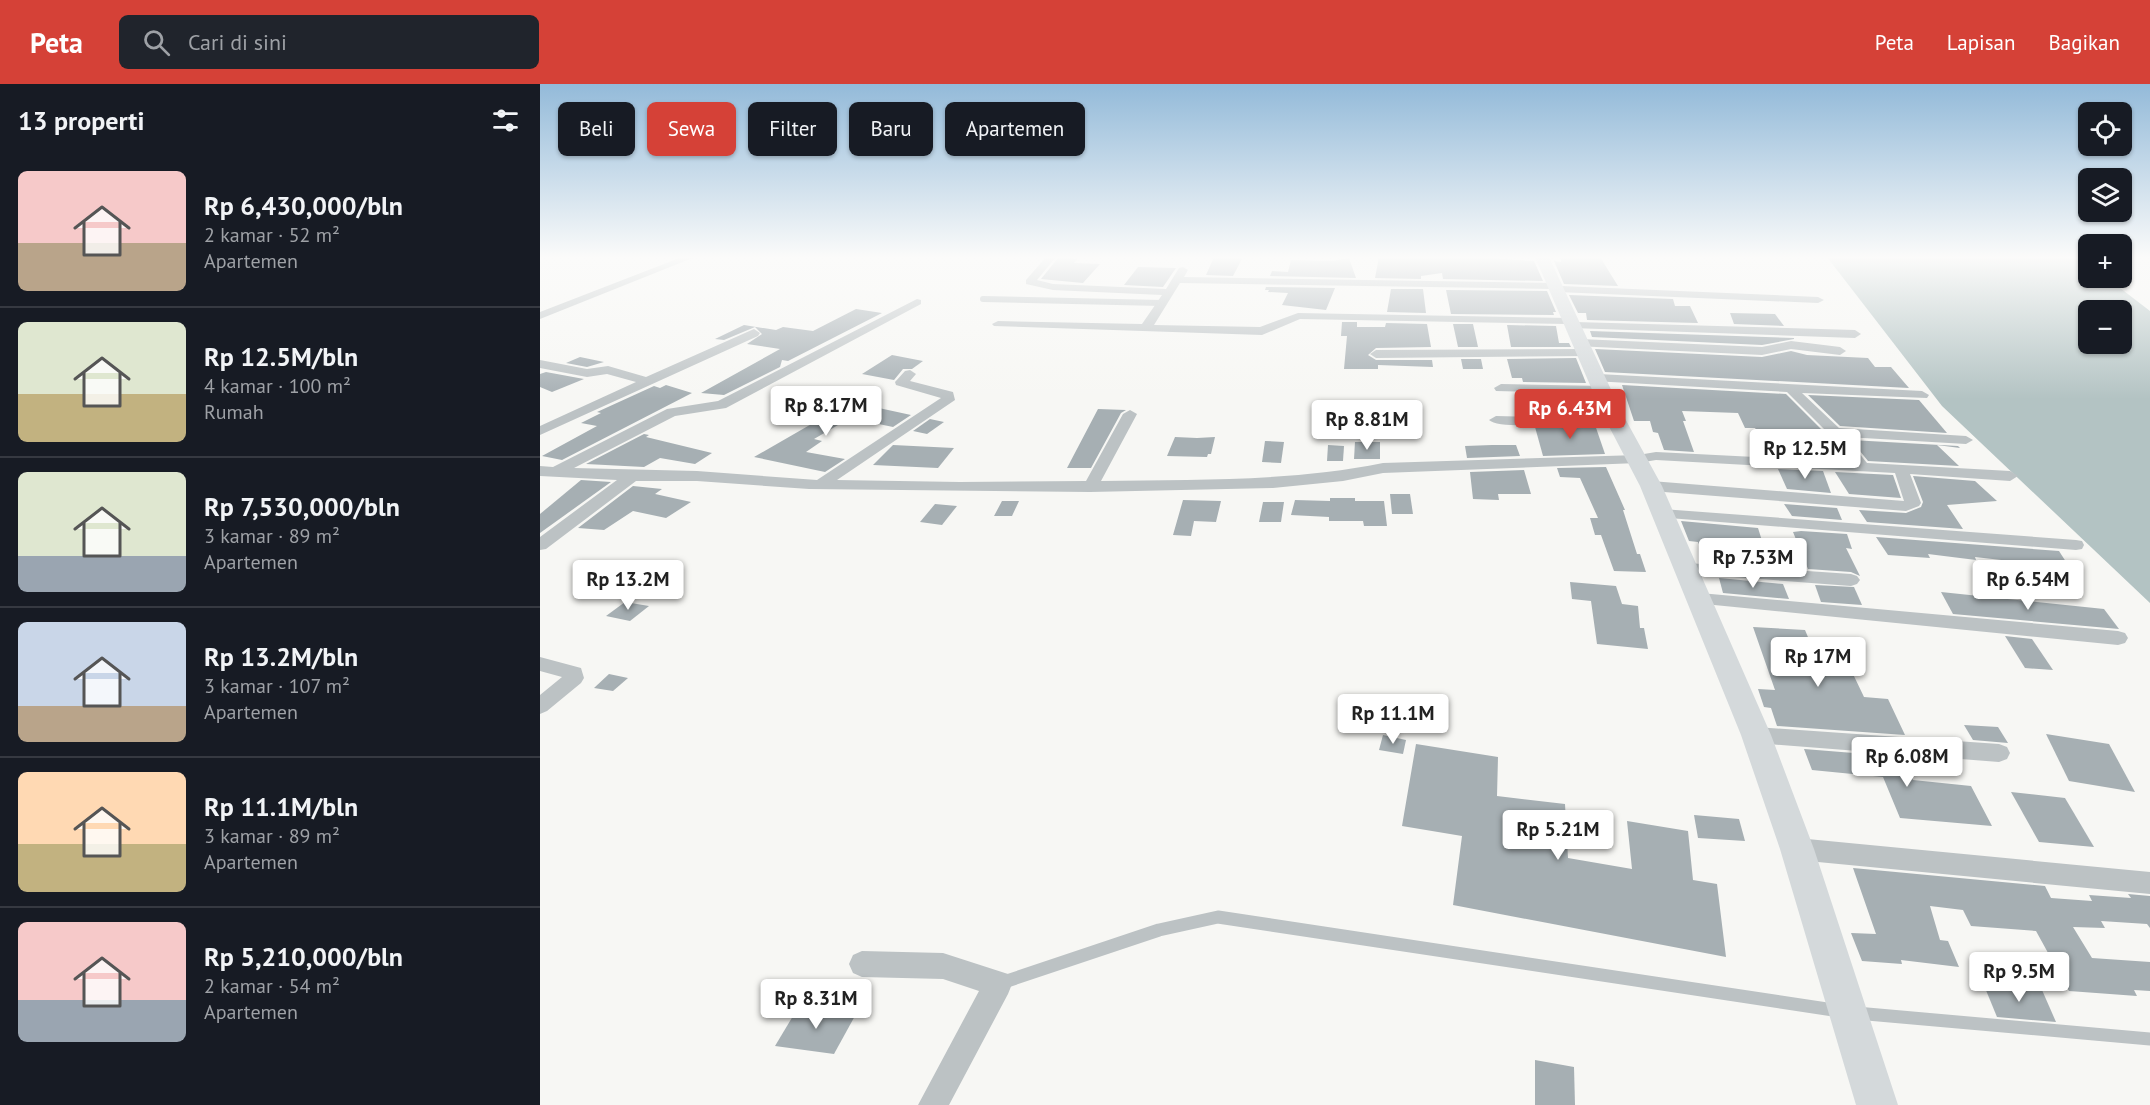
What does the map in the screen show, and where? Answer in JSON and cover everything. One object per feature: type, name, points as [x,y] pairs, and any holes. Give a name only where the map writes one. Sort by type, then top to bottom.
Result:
[{"type":"main road","points":[[1564,305],[1604,394],[1651,486],[1756,735],[1797,849],[1850,1013],[1876,1105]]},
{"type":"street","points":[[540,316],[568,305]]},
{"type":"street","points":[[547,471],[672,412],[721,405],[912,305]]},
{"type":"street","points":[[1146,328],[1161,305]]},
{"type":"street","points":[[1425,305],[1570,319],[1855,334]]},
{"type":"street","points":[[1376,354],[1570,319],[1757,305]]},
{"type":"street","points":[[998,324],[1262,331],[1298,316],[1570,319],[1650,317]]},
{"type":"street","points":[[1570,319],[1762,351],[1791,345],[1840,351]]},
{"type":"street","points":[[540,431],[754,333]]},
{"type":"street","points":[[540,364],[587,374],[608,370],[648,382]]},
{"type":"street","points":[[822,483],[948,400],[948,396],[901,382],[910,374]]},
{"type":"street","points":[[1502,388],[1604,394],[1792,390],[1922,395]]},
{"type":"street","points":[[1792,390],[1835,432],[1863,468]]},
{"type":"street","points":[[1496,420],[1540,421],[1604,394]]},
{"type":"street","points":[[1090,487],[1130,414]]},
{"type":"street","points":[[1835,432],[1966,440]]},
{"type":"street","points":[[547,471],[822,483],[960,487],[1090,487],[1273,483],[1343,476],[1383,468],[1638,459],[1656,456],[2010,476]]},
{"type":"street","points":[[1651,486],[1911,506],[1913,502],[1900,469]]},
{"type":"street","points":[[540,545],[632,476]]},
{"type":"street","points":[[1662,514],[2076,545]]},
{"type":"street","points":[[1687,569],[1851,580]]},
{"type":"street","points":[[1700,599],[2118,638]]},
{"type":"street","points":[[540,663],[574,673],[574,678],[540,706]]},
{"type":"street","points":[[1756,735],[1999,753]]},
{"type":"street","points":[[1797,849],[2150,883]]},
{"type":"street","points":[[862,964],[943,966],[998,984],[933,1105]]},
{"type":"lane","points":[[998,984],[1057,966],[1169,926],[1218,917],[1850,1013],[2150,1039]]},
{"type":"shaded area","points":[[1864,305],[2078,305],[2078,354],[2132,354],[2132,305],[2142,305],[2150,311],[2150,603],[1942,406]]},
{"type":"building","points":[[1282,305],[1328,305],[1326,310]]},
{"type":"building","points":[[1388,305],[1425,305],[1426,313],[1387,312]]},
{"type":"building","points":[[1449,305],[1553,305],[1556,312],[1553,312],[1554,315],[1451,314]]},
{"type":"building","points":[[1574,305],[1675,305],[1690,306],[1698,323],[1587,320],[1586,313],[1578,313]]},
{"type":"building","points":[[856,309],[882,313],[788,361],[782,360],[780,367],[724,395],[701,393],[780,349],[747,344],[762,334],[755,327],[724,340],[715,339],[744,325],[776,330],[783,327],[813,331]]},
{"type":"building","points":[[1730,313],[1775,314],[1784,326],[1734,324]]},
{"type":"building","points":[[1342,322],[1357,322],[1357,327],[1385,327],[1386,323],[1427,324],[1431,347],[1376,348],[1368,355],[1376,360],[1432,360],[1433,367],[1378,365],[1378,369],[1344,369],[1347,336],[1341,336]]},
{"type":"building","points":[[1453,324],[1473,324],[1478,347],[1458,347]]},
{"type":"building","points":[[1507,325],[1556,326],[1559,343],[1569,343],[1571,347],[1511,347]]},
{"type":"building","points":[[1590,331],[1794,339],[1762,345],[1592,337]]},
{"type":"building","points":[[1595,349],[1762,357],[1791,351],[1807,355],[1868,358],[1875,367],[1891,367],[1909,388],[1605,372]]},
{"type":"building","points":[[892,355],[923,361],[912,369],[903,369],[894,380],[862,374]]},
{"type":"building","points":[[580,357],[604,362],[587,367],[566,363]]},
{"type":"building","points":[[1576,358],[1586,383],[1523,382],[1522,378],[1512,378],[1507,359]]},
{"type":"building","points":[[1461,359],[1481,359],[1483,369],[1463,369]]},
{"type":"building","points":[[546,372],[584,379],[552,392],[540,387],[540,374]]},
{"type":"building","points":[[666,385],[692,393],[562,460],[542,456],[597,426],[581,423],[601,413],[597,412],[654,386],[660,388]]},
{"type":"building","points":[[1622,385],[1786,394],[1828,436],[1846,459],[1772,456],[1755,428],[1745,428],[1738,413],[1682,411],[1686,421],[1683,421],[1694,452],[1664,450],[1658,433],[1653,432],[1650,421],[1634,421]]},
{"type":"building","points":[[1526,394],[1591,396],[1596,409],[1532,415]]},
{"type":"building","points":[[1808,395],[1919,400],[1947,433],[1840,426]]},
{"type":"building","points":[[856,403],[911,415],[893,427],[850,418],[814,439],[822,441],[806,452],[845,459],[825,472],[754,457],[834,411],[841,412]]},
{"type":"building","points":[[1098,409],[1126,410],[1121,413],[1091,468],[1067,468]]},
{"type":"building","points":[[930,419],[944,422],[927,434],[913,431]]},
{"type":"building","points":[[1594,422],[1605,454],[1543,456],[1535,427]]},
{"type":"building","points":[[644,434],[649,435],[646,437],[712,453],[695,464],[660,458],[644,467],[586,464]]},
{"type":"building","points":[[1175,437],[1215,437],[1211,454],[1207,457],[1167,456]]},
{"type":"building","points":[[1851,440],[1958,446],[1960,448],[1937,445],[1959,466],[1868,461]]},
{"type":"building","points":[[1265,441],[1284,442],[1281,463],[1262,462]]},
{"type":"building","points":[[1355,442],[1380,442],[1380,459],[1354,459]]},
{"type":"building","points":[[893,445],[954,448],[938,468],[873,465]]},
{"type":"building","points":[[1328,445],[1344,446],[1343,461],[1327,461]]},
{"type":"building","points":[[1516,445],[1520,456],[1467,458],[1465,446]]},
{"type":"building","points":[[1606,467],[1625,510],[1623,510],[1637,554],[1640,554],[1646,572],[1614,571],[1601,535],[1595,535],[1590,518],[1598,518],[1580,478],[1560,477],[1557,468]]},
{"type":"building","points":[[1778,469],[1823,471],[1831,493],[1787,489]]},
{"type":"building","points":[[1524,470],[1531,494],[1498,494],[1499,500],[1473,499],[1470,472]]},
{"type":"building","points":[[1835,472],[1893,475],[1901,498],[1849,494]]},
{"type":"building","points":[[1913,476],[1975,481],[1997,501],[1947,505],[1963,529],[1867,522],[1859,510],[1906,513],[1921,507],[1923,502]]},
{"type":"building","points":[[581,480],[611,482],[540,533],[540,514]]},
{"type":"building","points":[[633,486],[662,489],[655,494],[691,502],[666,518],[633,511],[604,530],[578,528]]},
{"type":"building","points":[[1390,494],[1410,494],[1413,514],[1392,514]]},
{"type":"building","points":[[1330,498],[1384,501],[1387,526],[1364,526],[1363,521],[1329,521],[1329,517],[1291,515],[1295,500],[1330,501]]},
{"type":"building","points":[[1183,500],[1221,501],[1216,522],[1194,521],[1191,536],[1173,535]]},
{"type":"building","points":[[1002,501],[1019,501],[1012,516],[994,516]]},
{"type":"building","points":[[1263,502],[1284,502],[1281,522],[1259,522]]},
{"type":"building","points":[[935,504],[957,506],[942,525],[920,522]]},
{"type":"building","points":[[1784,504],[1837,508],[1842,520],[1792,516]]},
{"type":"building","points":[[1681,521],[1758,528],[1770,566],[1715,563],[1711,550],[1701,550],[1698,542],[1689,541]]},
{"type":"building","points":[[1793,532],[1847,534],[1852,549],[1846,548],[1860,576],[1851,572],[1808,569]]},
{"type":"building","points":[[1876,537],[2059,551],[2070,568],[1975,557],[1976,560],[1928,554],[1930,558],[1888,555]]},
{"type":"building","points":[[1719,578],[1783,584],[1789,599],[1723,593]]},
{"type":"building","points":[[1570,582],[1616,586],[1622,604],[1638,606],[1640,628],[1644,628],[1648,649],[1597,644],[1591,601],[1572,599]]},
{"type":"building","points":[[1815,585],[1854,587],[1862,605],[1821,602]]},
{"type":"building","points":[[1941,592],[2104,609],[2119,629],[1953,614]]},
{"type":"building","points":[[625,602],[649,606],[630,621],[606,616]]},
{"type":"building","points":[[1753,627],[1805,630],[1813,649],[1842,651],[1864,697],[1888,699],[1905,735],[1777,726],[1771,708],[1764,707],[1758,689],[1775,690]]},
{"type":"building","points":[[2005,636],[2032,639],[2053,670],[2025,668]]},
{"type":"building","points":[[609,674],[628,678],[613,691],[594,688]]},
{"type":"building","points":[[1964,725],[1998,727],[2008,743],[1973,740]]},
{"type":"building","points":[[2046,734],[2109,744],[2135,792],[2069,781]]},
{"type":"building","points":[[1383,735],[1406,740],[1403,754],[1379,750]]},
{"type":"building","points":[[1416,744],[1498,757],[1497,796],[1565,804],[1568,858],[1632,869],[1627,821],[1688,831],[1693,880],[1717,884],[1726,957],[1453,905],[1462,836],[1402,826]]},
{"type":"building","points":[[1804,749],[1903,757],[1913,780],[1971,786],[1992,826],[1900,818],[1883,777],[1812,770]]},
{"type":"building","points":[[2011,792],[2065,798],[2094,847],[2039,842]]},
{"type":"building","points":[[1694,815],[1739,819],[1745,841],[1698,838]]},
{"type":"building","points":[[1853,868],[2045,886],[2051,898],[2092,901],[2089,895],[2131,898],[2128,894],[2150,896],[2150,928],[2147,924],[2101,921],[2105,928],[2073,927],[2092,958],[2150,962],[2150,991],[2134,990],[2137,996],[2069,991],[2036,931],[1971,926],[1963,910],[1930,906],[1940,940],[1948,941],[1959,967],[1901,960],[1902,964],[1862,961],[1851,933],[1876,934]]},
{"type":"building","points":[[1983,983],[2042,990],[2056,1022],[1997,1017]]},
{"type":"building","points":[[799,1006],[856,1014],[834,1054],[775,1046]]},
{"type":"building","points":[[1535,1060],[1574,1067],[1575,1105],[1535,1105]]}]
